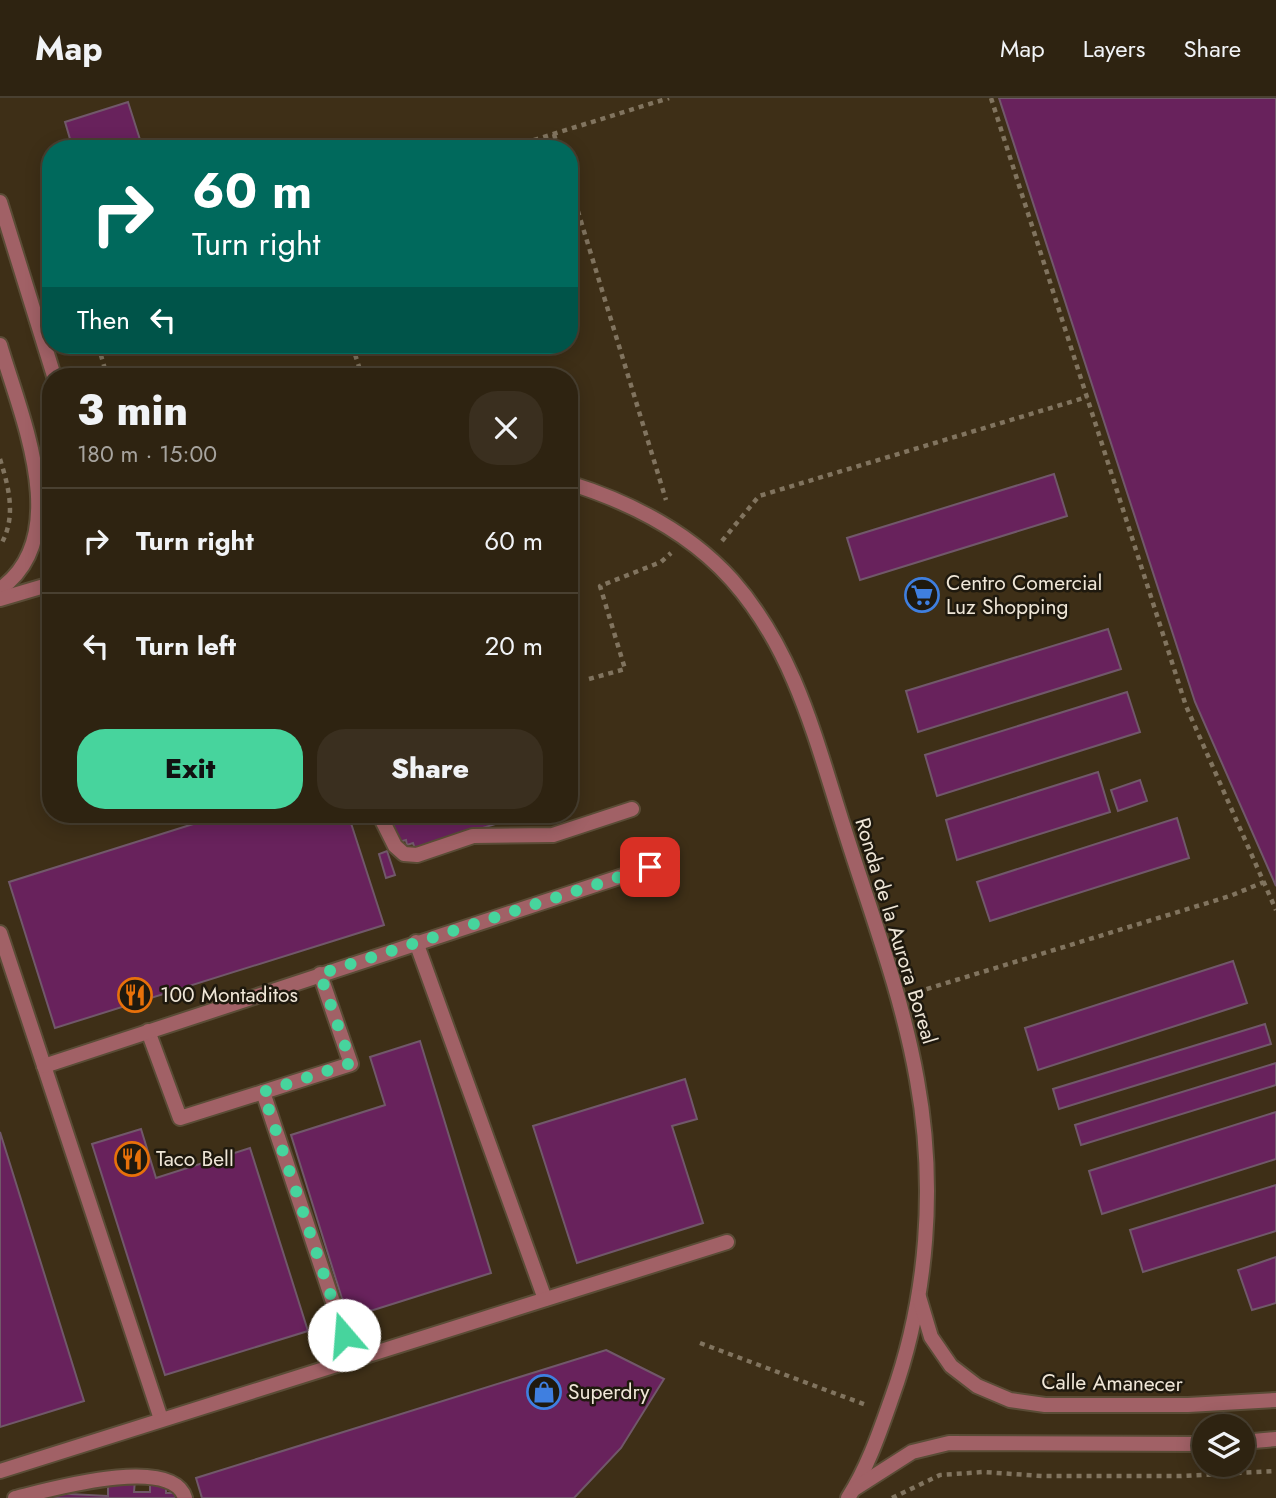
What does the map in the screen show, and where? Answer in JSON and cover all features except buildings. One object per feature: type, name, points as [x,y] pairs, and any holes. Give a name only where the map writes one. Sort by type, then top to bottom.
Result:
[{"type":"street","points":[[0,202],[42,337]]},
{"type":"street","points":[[0,345],[37,473],[40,505],[33,541],[13,580],[0,589]]},
{"type":"street","name":"Ronda de la Aurora Boreal","points":[[578,486],[616,498],[683,537],[732,580],[778,644],[804,702],[898,999],[917,1080],[926,1152],[926,1226],[919,1296],[902,1369],[878,1436],[851,1494]]},
{"type":"street","points":[[0,599],[42,586]]},
{"type":"street","points":[[384,823],[395,846],[404,854],[416,855],[473,836],[553,835],[632,809]]},
{"type":"street","points":[[44,1066],[650,867]]},
{"type":"street","points":[[0,933],[161,1419]]},
{"type":"street","points":[[416,942],[545,1299]]},
{"type":"street","points":[[148,1031],[180,1118],[351,1063],[320,974]]},
{"type":"street","points":[[263,1092],[352,1360]]},
{"type":"street","points":[[0,1471],[727,1242]]},
{"type":"street","name":"Calle Amanecer","points":[[919,1296],[930,1338],[951,1366],[977,1386],[1010,1400],[1045,1405],[1188,1405],[1276,1400]]},
{"type":"street","points":[[1255,1441],[1276,1439]]},
{"type":"street","points":[[851,1494],[912,1452],[949,1443],[1192,1444]]},
{"type":"street","points":[[15,1498],[95,1478],[168,1479],[183,1489],[185,1498]]},
{"type":"path","points":[[534,140],[669,98]]},
{"type":"path","points":[[991,98],[1186,706],[1276,910]]},
{"type":"path","points":[[554,134],[556,140]]},
{"type":"path","points":[[578,212],[666,500]]},
{"type":"path","points":[[722,542],[759,496],[1087,397]]},
{"type":"path","points":[[0,459],[11,494],[10,517],[0,546]]},
{"type":"path","points":[[589,679],[625,668],[600,586],[661,562],[683,537]]},
{"type":"path","points":[[898,999],[1264,882]]},
{"type":"path","points":[[701,1343],[866,1405]]},
{"type":"path","points":[[892,1498],[940,1475],[983,1472],[1042,1476],[1181,1476],[1276,1471]]},
{"type":"place","name":"Centro Comercial Luz Shopping","points":[[922,595]]},
{"type":"place","name":"100 Montaditos","points":[[135,995]]},
{"type":"place","name":"Taco Bell","points":[[132,1159]]},
{"type":"place","name":"Superdry","points":[[544,1392]]},
{"type":"route","points":[[344,1335],[263,1092],[351,1063],[320,974],[650,867]]}]
